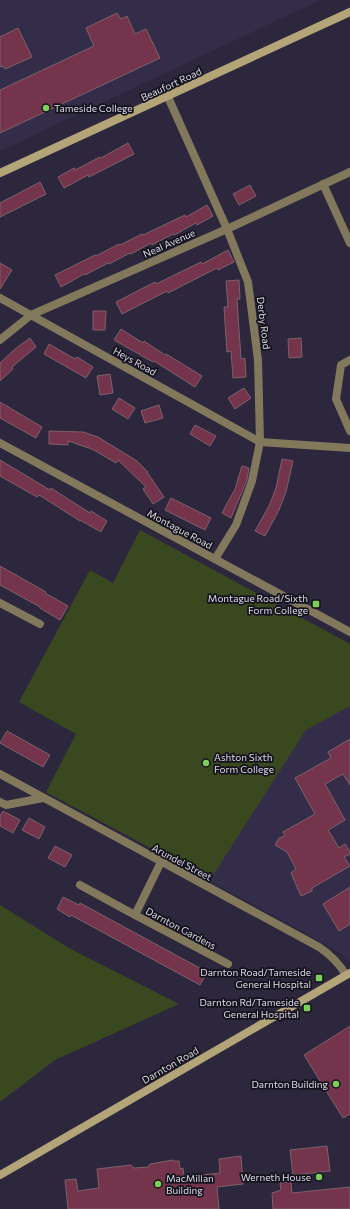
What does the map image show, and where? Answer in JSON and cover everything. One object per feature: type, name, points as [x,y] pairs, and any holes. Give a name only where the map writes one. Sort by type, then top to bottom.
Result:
[{"type":"street","name":"Beaufort Road","points":[[0,173],[350,12]]},
{"type":"street","name":"Derby Road","points":[[168,97],[228,229],[248,282],[258,360],[260,442],[252,481],[236,525],[215,559]]},
{"type":"street","name":"Neal Avenue","points":[[0,340],[31,315],[228,229],[350,172]]},
{"type":"street","points":[[323,184],[350,243]]},
{"type":"street","name":"Heys Road","points":[[0,298],[260,442]]},
{"type":"street","points":[[350,360],[341,365],[336,399],[350,431]]},
{"type":"street","points":[[260,442],[350,448]]},
{"type":"street","name":"Montague Road","points":[[0,443],[350,632]]},
{"type":"street","points":[[0,603],[40,624]]},
{"type":"street","name":"Arundel Street","points":[[0,774],[319,947],[332,956],[348,974]]},
{"type":"street","points":[[0,802],[6,805],[43,798]]},
{"type":"street","name":"Darnton Gardens","points":[[161,862],[135,915],[228,964]]},
{"type":"street","points":[[80,885],[135,915]]},
{"type":"street","name":"Darnton Road","points":[[0,1176],[348,974]]},
{"type":"shaded area","name":"Tameside College","points":[[0,0],[320,0],[0,151]]},
{"type":"shaded area","name":"Ashton Sixth Form College","points":[[140,530],[350,644],[350,960],[348,962],[342,954],[291,925],[46,792],[76,734],[19,702],[90,570],[113,583]]},
{"type":"green space","name":"Ashton Sixth Form College","points":[[140,530],[350,644],[350,706],[306,730],[210,880],[46,792],[76,734],[19,702],[90,570],[113,583]]},
{"type":"green space","points":[[0,905],[69,948],[179,1004],[55,1060],[0,1102]]},
{"type":"building","name":"Tameside College","points":[[117,13],[121,19],[127,16],[135,34],[146,29],[160,58],[0,133],[0,90],[94,46],[86,28]]},
{"type":"building","points":[[18,28],[32,57],[5,69],[3,66],[0,67],[0,37]]},
{"type":"building","points":[[128,143],[134,154],[89,177],[88,175],[64,188],[58,177],[74,168],[75,170],[100,157],[101,158]]},
{"type":"building","points":[[40,182],[46,194],[0,217],[0,203]]},
{"type":"building","points":[[250,185],[256,196],[239,205],[233,194]]},
{"type":"building","points":[[207,205],[213,216],[197,225],[196,223],[152,245],[151,243],[131,254],[130,253],[109,264],[108,263],[85,275],[84,274],[61,287],[55,275],[119,244],[120,245],[142,234],[143,235],[185,215],[186,217]]},
{"type":"building","points":[[228,250],[234,262],[218,270],[217,268],[168,293],[167,291],[122,314],[116,302],[155,282],[156,284],[201,262],[202,264]]},
{"type":"building","points":[[0,263],[12,270],[0,289]]},
{"type":"building","points":[[239,280],[240,299],[237,299],[241,359],[245,358],[246,377],[233,378],[231,351],[227,352],[224,307],[228,307],[226,281]]},
{"type":"building","points":[[93,311],[106,311],[105,330],[93,330]]},
{"type":"building","points":[[121,329],[202,376],[195,387],[154,361],[153,362],[114,340]]},
{"type":"building","points":[[30,338],[36,347],[12,367],[13,369],[0,381],[0,363]]},
{"type":"building","points":[[301,338],[302,357],[289,358],[288,339]]},
{"type":"building","points":[[49,344],[75,359],[77,357],[93,367],[86,378],[44,354]]},
{"type":"building","points":[[110,374],[113,393],[100,395],[97,376]]},
{"type":"building","points":[[244,388],[251,398],[235,409],[228,398]]},
{"type":"building","points":[[119,398],[135,408],[128,419],[112,409]]},
{"type":"building","points":[[0,402],[42,427],[36,438],[0,418]]},
{"type":"building","points":[[159,405],[163,418],[145,423],[141,411]]},
{"type":"building","points":[[195,425],[216,436],[210,446],[190,434]]},
{"type":"building","points":[[49,431],[83,432],[98,437],[137,461],[148,472],[164,497],[153,504],[143,489],[146,487],[118,460],[116,463],[92,449],[68,441],[68,445],[49,444]]},
{"type":"building","points":[[282,459],[293,461],[286,492],[279,510],[265,536],[255,531],[269,506],[276,488]]},
{"type":"building","points":[[0,460],[50,490],[51,488],[90,513],[91,511],[107,521],[101,532],[80,521],[39,495],[37,497],[0,476]]},
{"type":"building","points":[[242,466],[249,468],[247,480],[231,518],[222,513],[235,489]]},
{"type":"building","points":[[171,498],[211,518],[205,530],[165,510]]},
{"type":"building","points":[[0,566],[68,606],[60,620],[0,585]]},
{"type":"building","points":[[7,731],[50,755],[43,767],[0,743]]},
{"type":"building","points":[[350,739],[350,785],[343,774],[325,784],[345,820],[328,830],[339,848],[345,844],[350,852],[350,854],[344,857],[350,866],[312,888],[312,891],[301,896],[291,873],[296,869],[287,852],[275,845],[279,838],[285,836],[283,832],[315,814],[295,778],[331,758],[328,752]]},
{"type":"building","points":[[3,811],[20,820],[13,833],[0,826],[0,816]]},
{"type":"building","points":[[29,818],[45,827],[39,839],[22,830]]},
{"type":"building","points":[[55,846],[72,855],[65,867],[48,858]]},
{"type":"building","points":[[350,887],[350,924],[339,931],[323,904]]},
{"type":"building","points":[[63,897],[79,905],[80,903],[207,972],[200,985],[71,915],[70,917],[57,909]]},
{"type":"building","name":"Darnton Building","points":[[350,1026],[350,1114],[343,1118],[304,1055]]},
{"type":"building","points":[[327,1146],[330,1171],[293,1175],[290,1150]]},
{"type":"building","name":"MacMillan Building","points":[[241,1156],[243,1184],[217,1187],[219,1209],[68,1209],[65,1180],[76,1179],[78,1191],[99,1188],[97,1169],[131,1165],[134,1168],[148,1167],[150,1164],[173,1160],[179,1161],[180,1169],[183,1168],[184,1177],[220,1173],[219,1159]]},
{"type":"building","points":[[291,1182],[292,1193],[350,1187],[350,1209],[273,1209],[272,1193],[281,1190],[280,1183]]},
{"type":"place","name":"Tameside College","points":[[46,108]]},
{"type":"place","name":"Montague Road/Sixth Form College","points":[[316,604]]},
{"type":"place","name":"Ashton Sixth Form College","points":[[206,763]]},
{"type":"place","name":"Darnton Road/Tameside General Hospital","points":[[319,978]]},
{"type":"place","name":"Darnton Rd/Tameside General Hospital","points":[[307,1008]]},
{"type":"place","name":"Darnton Building","points":[[336,1084]]},
{"type":"place","name":"Werneth House","points":[[319,1177]]},
{"type":"place","name":"MacMillan Building","points":[[158,1184]]}]
